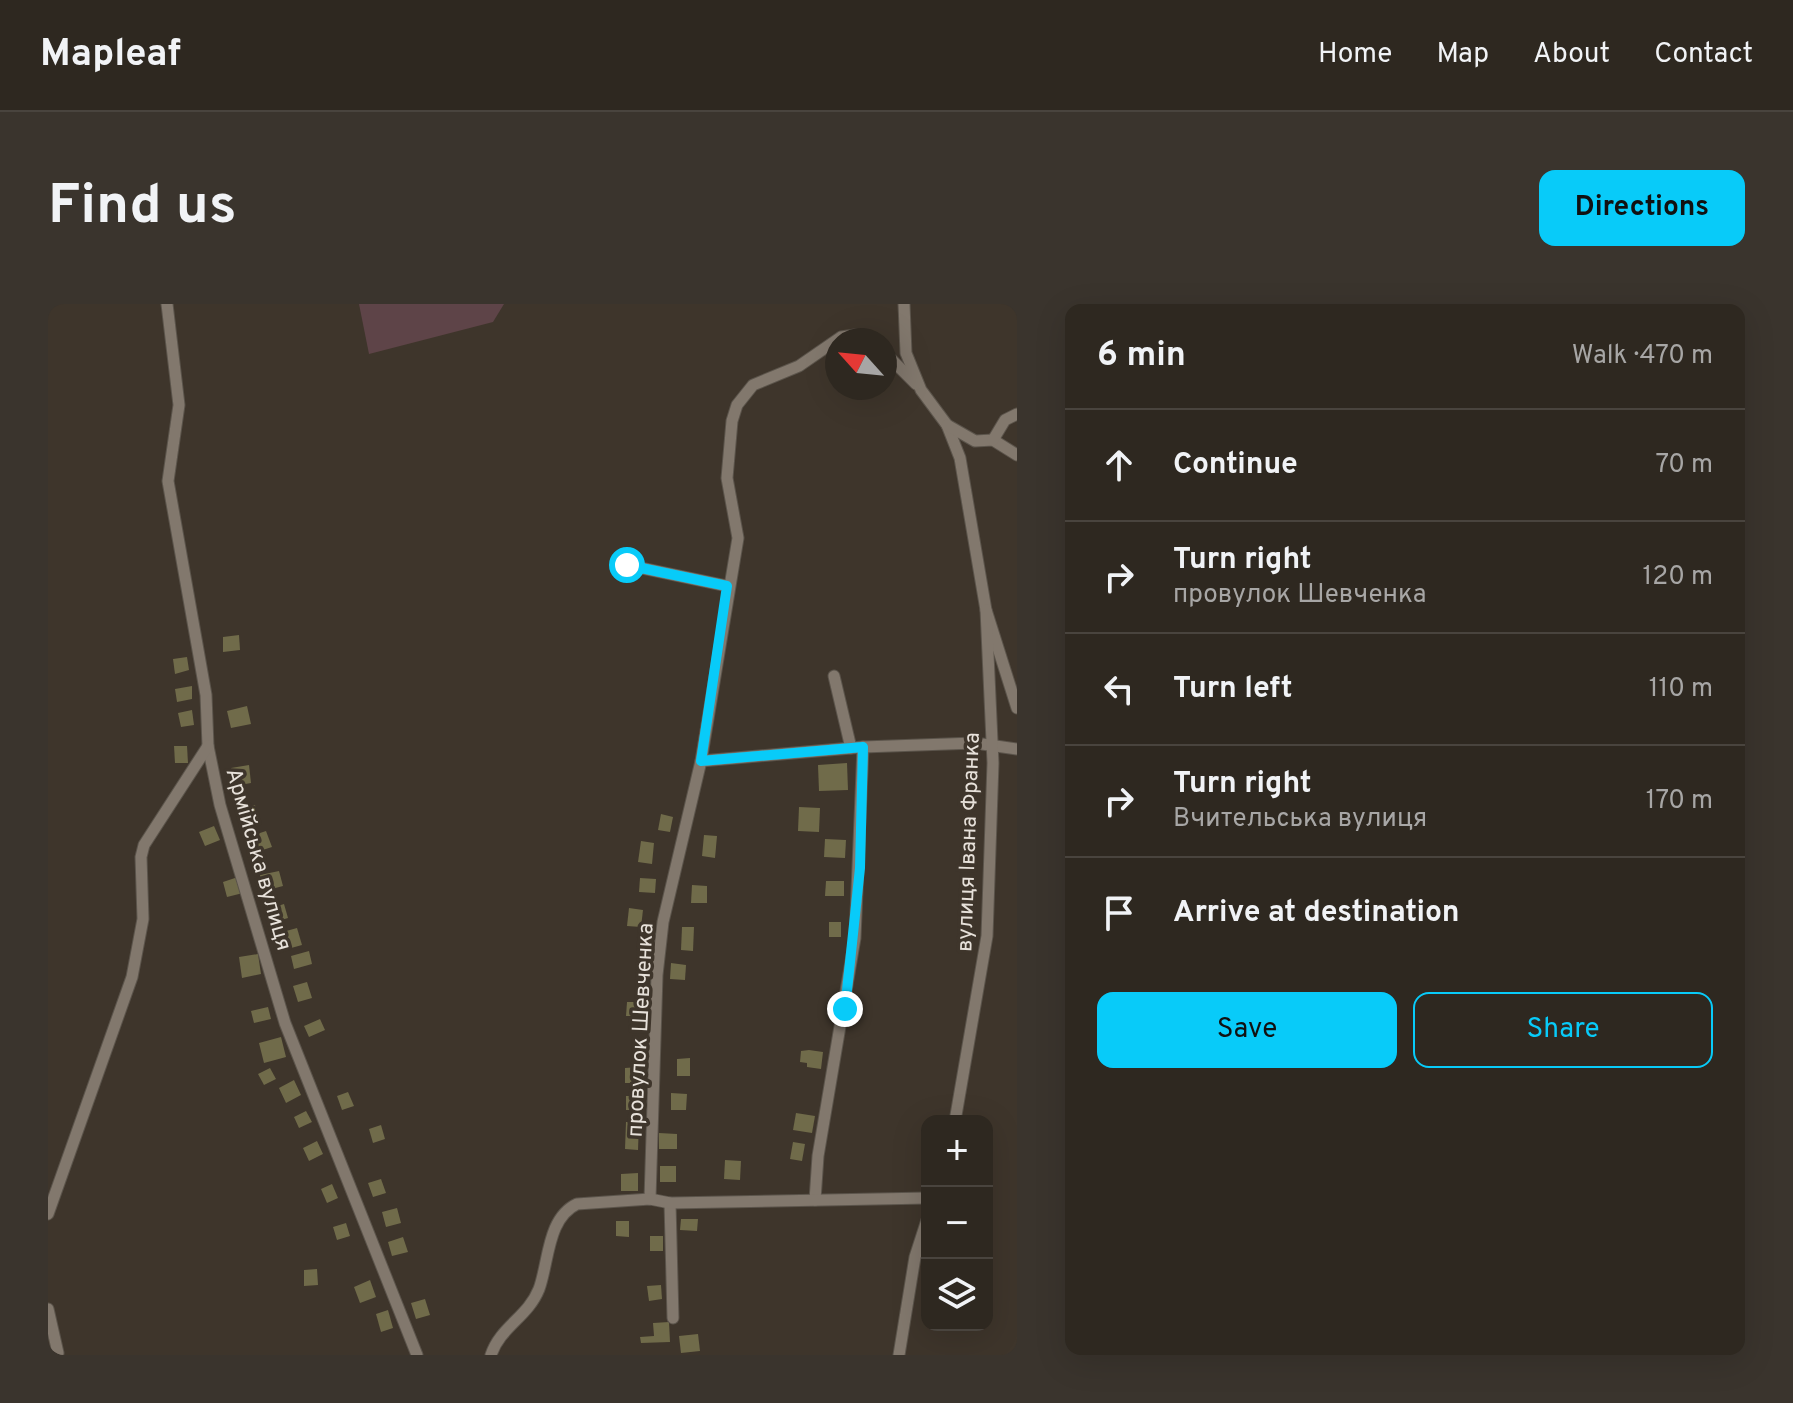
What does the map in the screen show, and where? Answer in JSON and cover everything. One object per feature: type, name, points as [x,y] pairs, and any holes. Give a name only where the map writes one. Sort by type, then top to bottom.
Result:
[{"type":"street","name":"Армійська вулиця","points":[[167,304],[179,405],[168,481],[206,695],[208,746],[220,805],[285,1023],[417,1355]]},
{"type":"street","points":[[904,304],[906,353],[921,390]]},
{"type":"street","name":"провулок Шевченка","points":[[650,1199],[662,935],[701,761],[727,586],[738,538],[727,478],[737,405],[753,385],[799,366],[825,348]]},
{"type":"street","points":[[897,365],[921,390],[947,425],[960,458],[986,610],[1017,708]]},
{"type":"street","points":[[993,440],[1005,420],[1017,414]]},
{"type":"street","points":[[947,425],[975,441]]},
{"type":"street","points":[[960,458],[964,448],[975,441],[993,440],[1017,455]]},
{"type":"street","points":[[627,565],[727,586]]},
{"type":"street","name":"вулиця Івана Франка","points":[[956,1115],[987,936],[991,745],[986,610]]},
{"type":"street","points":[[815,1200],[818,1156],[855,938],[857,748],[834,676]]},
{"type":"street","points":[[701,761],[857,748],[991,745],[1017,749]]},
{"type":"street","points":[[48,1214],[132,977],[143,919],[141,857],[144,845],[208,746]]},
{"type":"street","points":[[491,1355],[499,1335],[532,1304],[556,1228],[567,1209],[577,1204],[650,1199],[670,1203],[921,1198]]},
{"type":"street","points":[[670,1203],[673,1318]]},
{"type":"street","points":[[899,1355],[913,1269],[921,1241]]},
{"type":"street","points":[[48,1309],[59,1354]]},
{"type":"street","points":[[48,1341],[59,1354]]},
{"type":"shaded area","points":[[359,304],[504,304],[493,322],[369,354]]},
{"type":"building","points":[[239,635],[240,650],[223,652],[223,637]]},
{"type":"building","points":[[187,657],[189,670],[175,674],[173,659]]},
{"type":"building","points":[[192,686],[192,699],[177,702],[175,689]]},
{"type":"building","points":[[247,706],[251,724],[231,728],[227,711]]},
{"type":"building","points":[[192,710],[194,725],[181,727],[178,713]]},
{"type":"building","points":[[174,746],[187,746],[188,763],[175,763]]},
{"type":"building","points":[[847,763],[848,790],[819,791],[818,765]]},
{"type":"building","points":[[249,765],[251,783],[234,786],[231,768]]},
{"type":"building","points":[[255,805],[259,821],[244,825],[240,810]]},
{"type":"building","points":[[799,807],[820,808],[819,832],[798,831]]},
{"type":"building","points":[[661,814],[673,817],[670,832],[658,830]]},
{"type":"building","points":[[214,826],[220,840],[205,846],[199,832]]},
{"type":"building","points":[[266,831],[272,847],[253,853],[248,837]]},
{"type":"building","points":[[704,835],[717,836],[715,858],[702,856]]},
{"type":"building","points":[[825,839],[846,840],[845,858],[824,857]]},
{"type":"building","points":[[641,841],[654,843],[652,864],[638,862]]},
{"type":"building","points":[[279,871],[283,886],[264,891],[260,875]]},
{"type":"building","points":[[238,877],[243,893],[227,897],[223,882]]},
{"type":"building","points":[[640,878],[656,879],[655,893],[639,892]]},
{"type":"building","points":[[826,881],[844,881],[844,896],[825,896]]},
{"type":"building","points":[[692,885],[707,886],[707,903],[691,903]]},
{"type":"building","points":[[284,904],[288,918],[271,923],[268,909]]},
{"type":"building","points":[[629,908],[643,910],[641,927],[627,926]]},
{"type":"building","points":[[829,922],[841,922],[841,937],[829,937]]},
{"type":"building","points":[[682,927],[694,927],[693,951],[681,950]]},
{"type":"building","points":[[297,928],[302,945],[284,950],[279,933]]},
{"type":"building","points":[[309,951],[312,964],[294,969],[291,956]]},
{"type":"building","points":[[258,954],[261,974],[242,978],[239,957]]},
{"type":"building","points":[[671,963],[686,965],[685,980],[670,979]]},
{"type":"building","points":[[307,982],[312,998],[298,1002],[293,986]]},
{"type":"building","points":[[627,1002],[640,1002],[640,1016],[626,1016]]},
{"type":"building","points":[[268,1007],[271,1019],[254,1023],[251,1011]]},
{"type":"building","points":[[320,1019],[325,1030],[309,1037],[304,1026]]},
{"type":"building","points":[[281,1037],[286,1057],[264,1063],[259,1043]]},
{"type":"building","points":[[801,1051],[823,1052],[821,1069],[807,1067],[807,1063],[800,1062]]},
{"type":"building","points":[[690,1058],[690,1076],[677,1076],[677,1059]]},
{"type":"building","points":[[638,1067],[638,1083],[625,1083],[625,1068]]},
{"type":"building","points":[[270,1068],[276,1079],[264,1085],[258,1074]]},
{"type":"building","points":[[294,1080],[301,1095],[286,1103],[279,1088]]},
{"type":"building","points":[[348,1092],[354,1106],[342,1110],[337,1096]]},
{"type":"building","points":[[671,1093],[687,1094],[686,1110],[671,1110]]},
{"type":"building","points":[[626,1096],[639,1096],[639,1110],[626,1110]]},
{"type":"building","points":[[306,1111],[312,1122],[299,1128],[294,1117]]},
{"type":"building","points":[[796,1113],[815,1116],[812,1133],[793,1130]]},
{"type":"building","points":[[626,1122],[639,1122],[638,1150],[625,1149]]},
{"type":"building","points":[[381,1125],[385,1139],[373,1143],[369,1129]]},
{"type":"building","points":[[659,1133],[677,1134],[677,1149],[659,1149]]},
{"type":"building","points":[[317,1141],[323,1154],[309,1161],[303,1148]]},
{"type":"building","points":[[793,1142],[805,1144],[802,1161],[790,1159]]},
{"type":"building","points":[[725,1160],[741,1161],[740,1180],[724,1179]]},
{"type":"building","points":[[660,1166],[676,1166],[676,1182],[660,1182]]},
{"type":"building","points":[[638,1173],[638,1191],[621,1191],[621,1174]]},
{"type":"building","points":[[381,1179],[386,1193],[373,1197],[368,1183]]},
{"type":"building","points":[[332,1184],[338,1198],[327,1203],[321,1189]]},
{"type":"building","points":[[397,1208],[401,1223],[386,1227],[382,1212]]},
{"type":"building","points":[[681,1219],[698,1219],[697,1231],[680,1230]]},
{"type":"building","points":[[616,1221],[629,1221],[629,1237],[616,1236]]},
{"type":"building","points":[[346,1223],[350,1236],[337,1240],[333,1227]]},
{"type":"building","points":[[650,1236],[663,1236],[663,1251],[650,1251]]},
{"type":"building","points":[[403,1237],[408,1252],[392,1256],[388,1242]]},
{"type":"building","points":[[317,1269],[318,1285],[304,1286],[304,1270]]},
{"type":"building","points":[[370,1280],[376,1297],[360,1303],[354,1287]]},
{"type":"building","points":[[661,1285],[662,1299],[649,1301],[647,1286]]},
{"type":"building","points":[[425,1299],[430,1315],[416,1319],[411,1303]]},
{"type":"building","points":[[388,1310],[393,1328],[381,1332],[376,1314]]},
{"type":"building","points":[[669,1322],[670,1342],[641,1343],[640,1337],[654,1336],[653,1323]]},
{"type":"building","points":[[698,1334],[700,1351],[681,1353],[679,1336]]},
{"type":"route","points":[[627,565],[727,586],[701,761],[863,747],[860,868],[855,938],[845,1009]]}]
